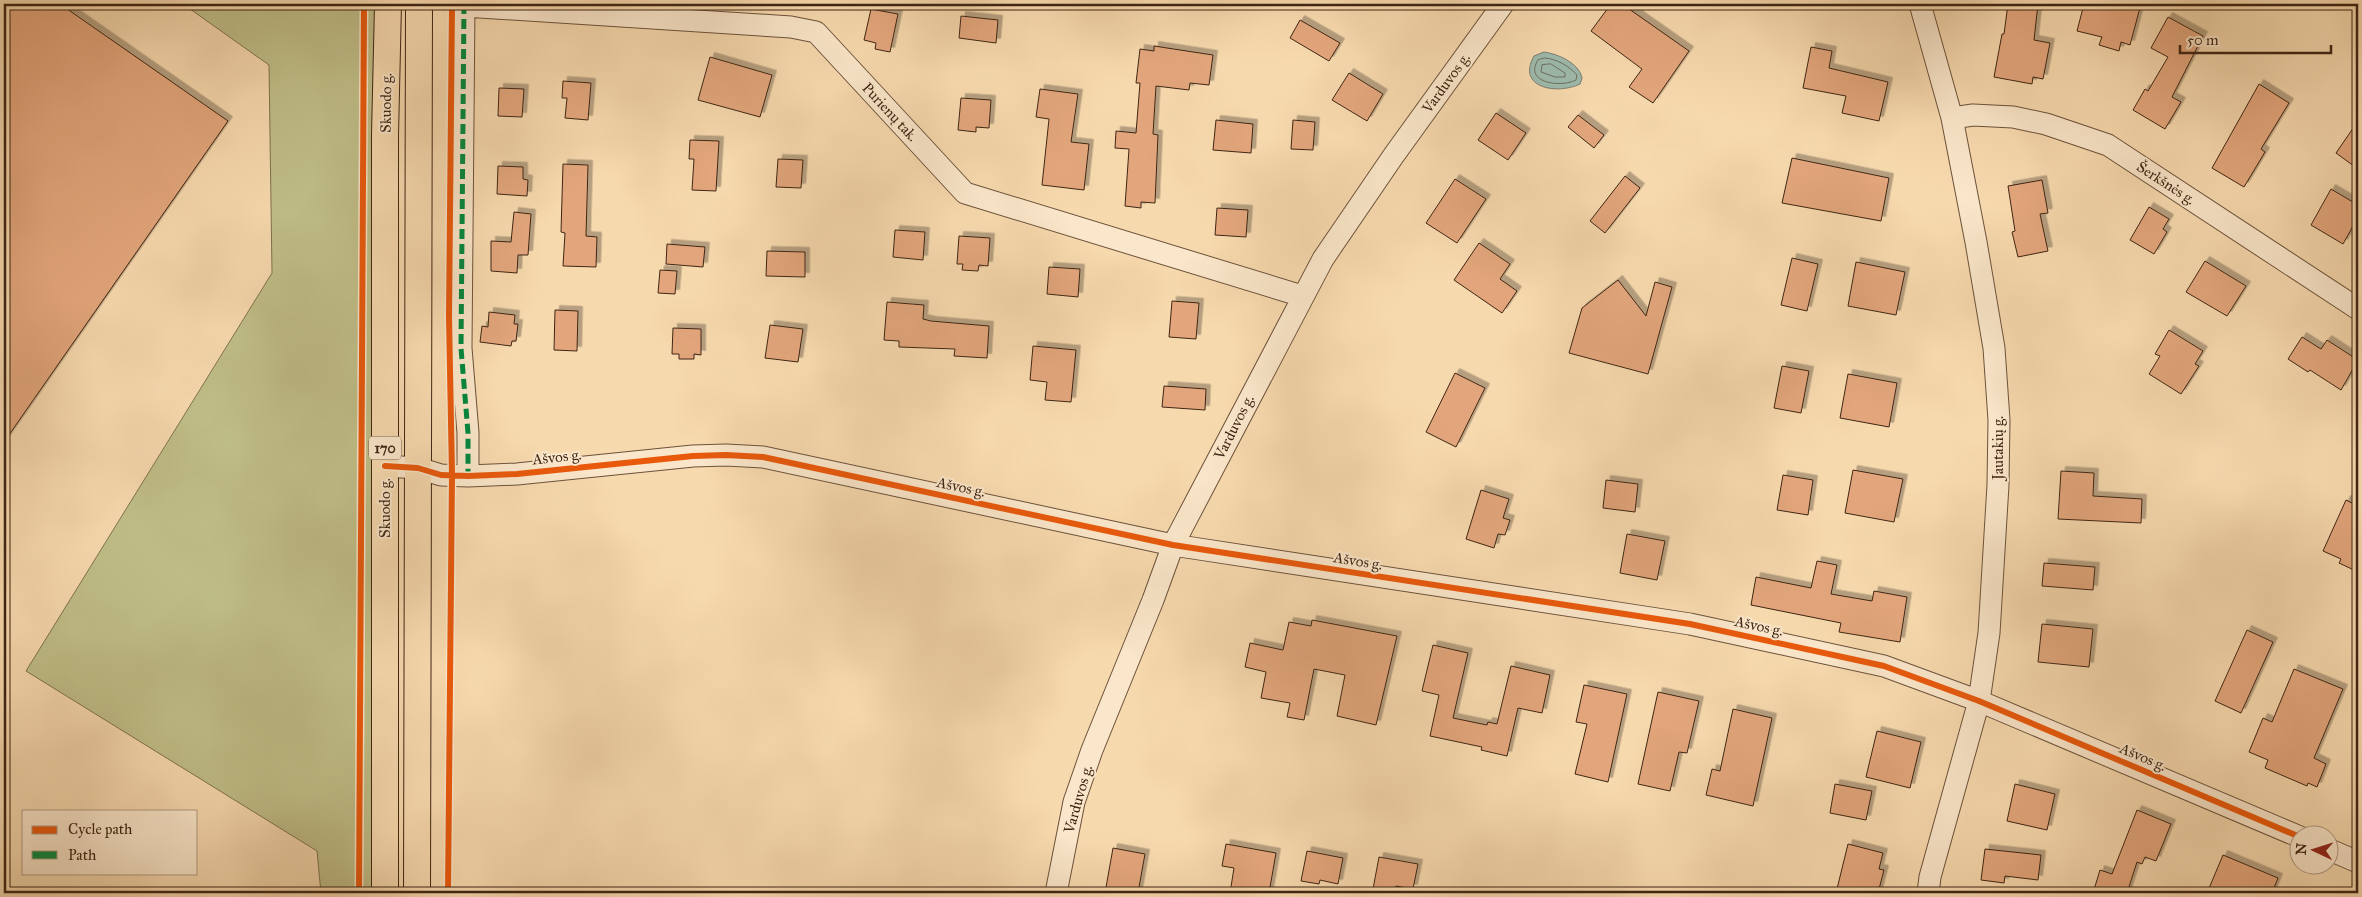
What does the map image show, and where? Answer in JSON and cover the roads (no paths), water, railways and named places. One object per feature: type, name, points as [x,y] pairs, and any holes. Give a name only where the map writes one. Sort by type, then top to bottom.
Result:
[{"type":"main road","name":"Skuodo g.","points":[[385,893],[385,135],[388,4]]},
{"type":"main road","name":"170","points":[[418,4],[418,893]]},
{"type":"street","name":"Varduvos g.","points":[[1056,893],[1074,802],[1080,784],[1173,545],[1302,296],[1349,219],[1503,4]]},
{"type":"street","name":"Jautakių g.","points":[[1920,4],[1952,118],[1976,242],[1994,348],[1999,420],[1998,486],[1989,633],[1979,701],[1928,893]]},
{"type":"street","name":"Purienų tak.","points":[[464,5],[763,25],[816,32],[965,193],[1302,296]]},
{"type":"street","points":[[464,5],[461,348],[468,433],[468,476]]},
{"type":"street","name":"Šerkšnės g.","points":[[1952,118],[1973,115],[2013,117],[2046,124],[2108,145],[2358,309]]},
{"type":"street","name":"Ašvos g.","points":[[385,466],[418,468],[441,475],[468,476],[517,474],[693,456],[763,457],[1173,545],[1690,624],[1884,666],[1979,701],[2290,833]]},
{"type":"street","points":[[2340,854],[2358,862]]},
{"type":"water","points":[[1544,52],[1561,57],[1577,68],[1582,78],[1580,84],[1561,89],[1542,86],[1535,82],[1530,75],[1530,67],[1534,56]]}]
